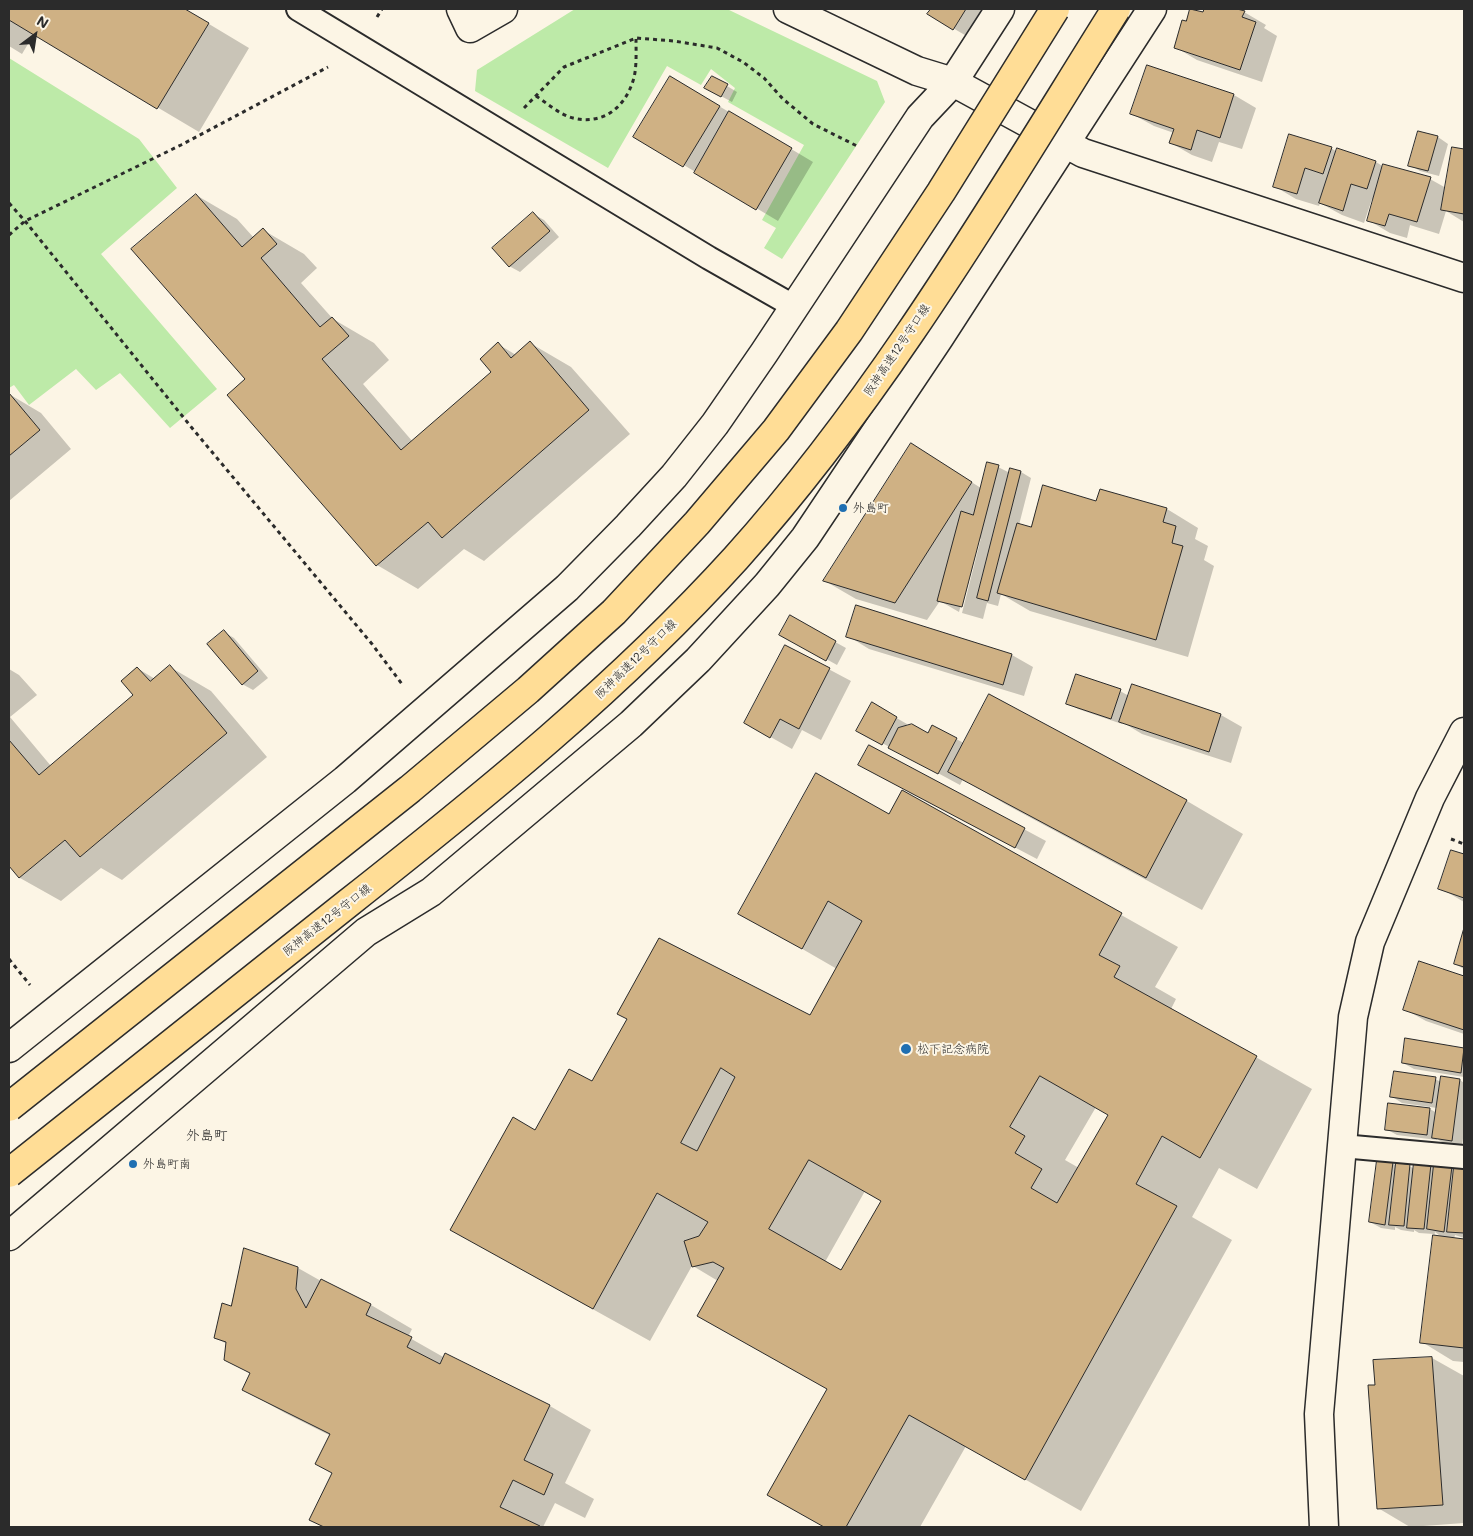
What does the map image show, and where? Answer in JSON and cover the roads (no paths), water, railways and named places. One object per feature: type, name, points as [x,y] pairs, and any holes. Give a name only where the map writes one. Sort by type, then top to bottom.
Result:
[{"type":"highway","points":[[9,1107],[410,789],[528,690],[620,605],[698,523],[770,437],[849,331],[941,192],[1055,9]]},
{"type":"highway","name":"阪神高速12号守口線","points":[[9,1173],[442,829],[563,728],[670,628],[737,557],[818,460],[890,362],[983,220],[1116,9]]},
{"type":"street","points":[[461,9],[470,28],[503,9]]},
{"type":"street","points":[[788,9],[918,71],[953,82],[1083,153],[1464,278]]},
{"type":"street","points":[[9,1048],[345,780],[567,588],[628,526],[674,476],[715,424],[920,117],[953,82],[1000,9]]},
{"type":"street","points":[[9,1236],[366,932],[431,892],[631,724],[698,660],[767,585],[805,538],[939,338],[1152,9]]},
{"type":"street","points":[[1324,1527],[1319,1414],[1353,1017],[1370,942],[1430,798],[1464,732]]},
{"type":"lane","points":[[298,9],[709,258],[794,307]]},
{"type":"lane","points":[[1342,1146],[1464,1157]]},
{"type":"place","name":"外島町","points":[[843,508]]},
{"type":"place","name":"松下記念病院","points":[[906,1049]]},
{"type":"place","name":"外島町南","points":[[133,1164]]},
{"type":"district","name":"外島町","points":[[207,1136]]}]
